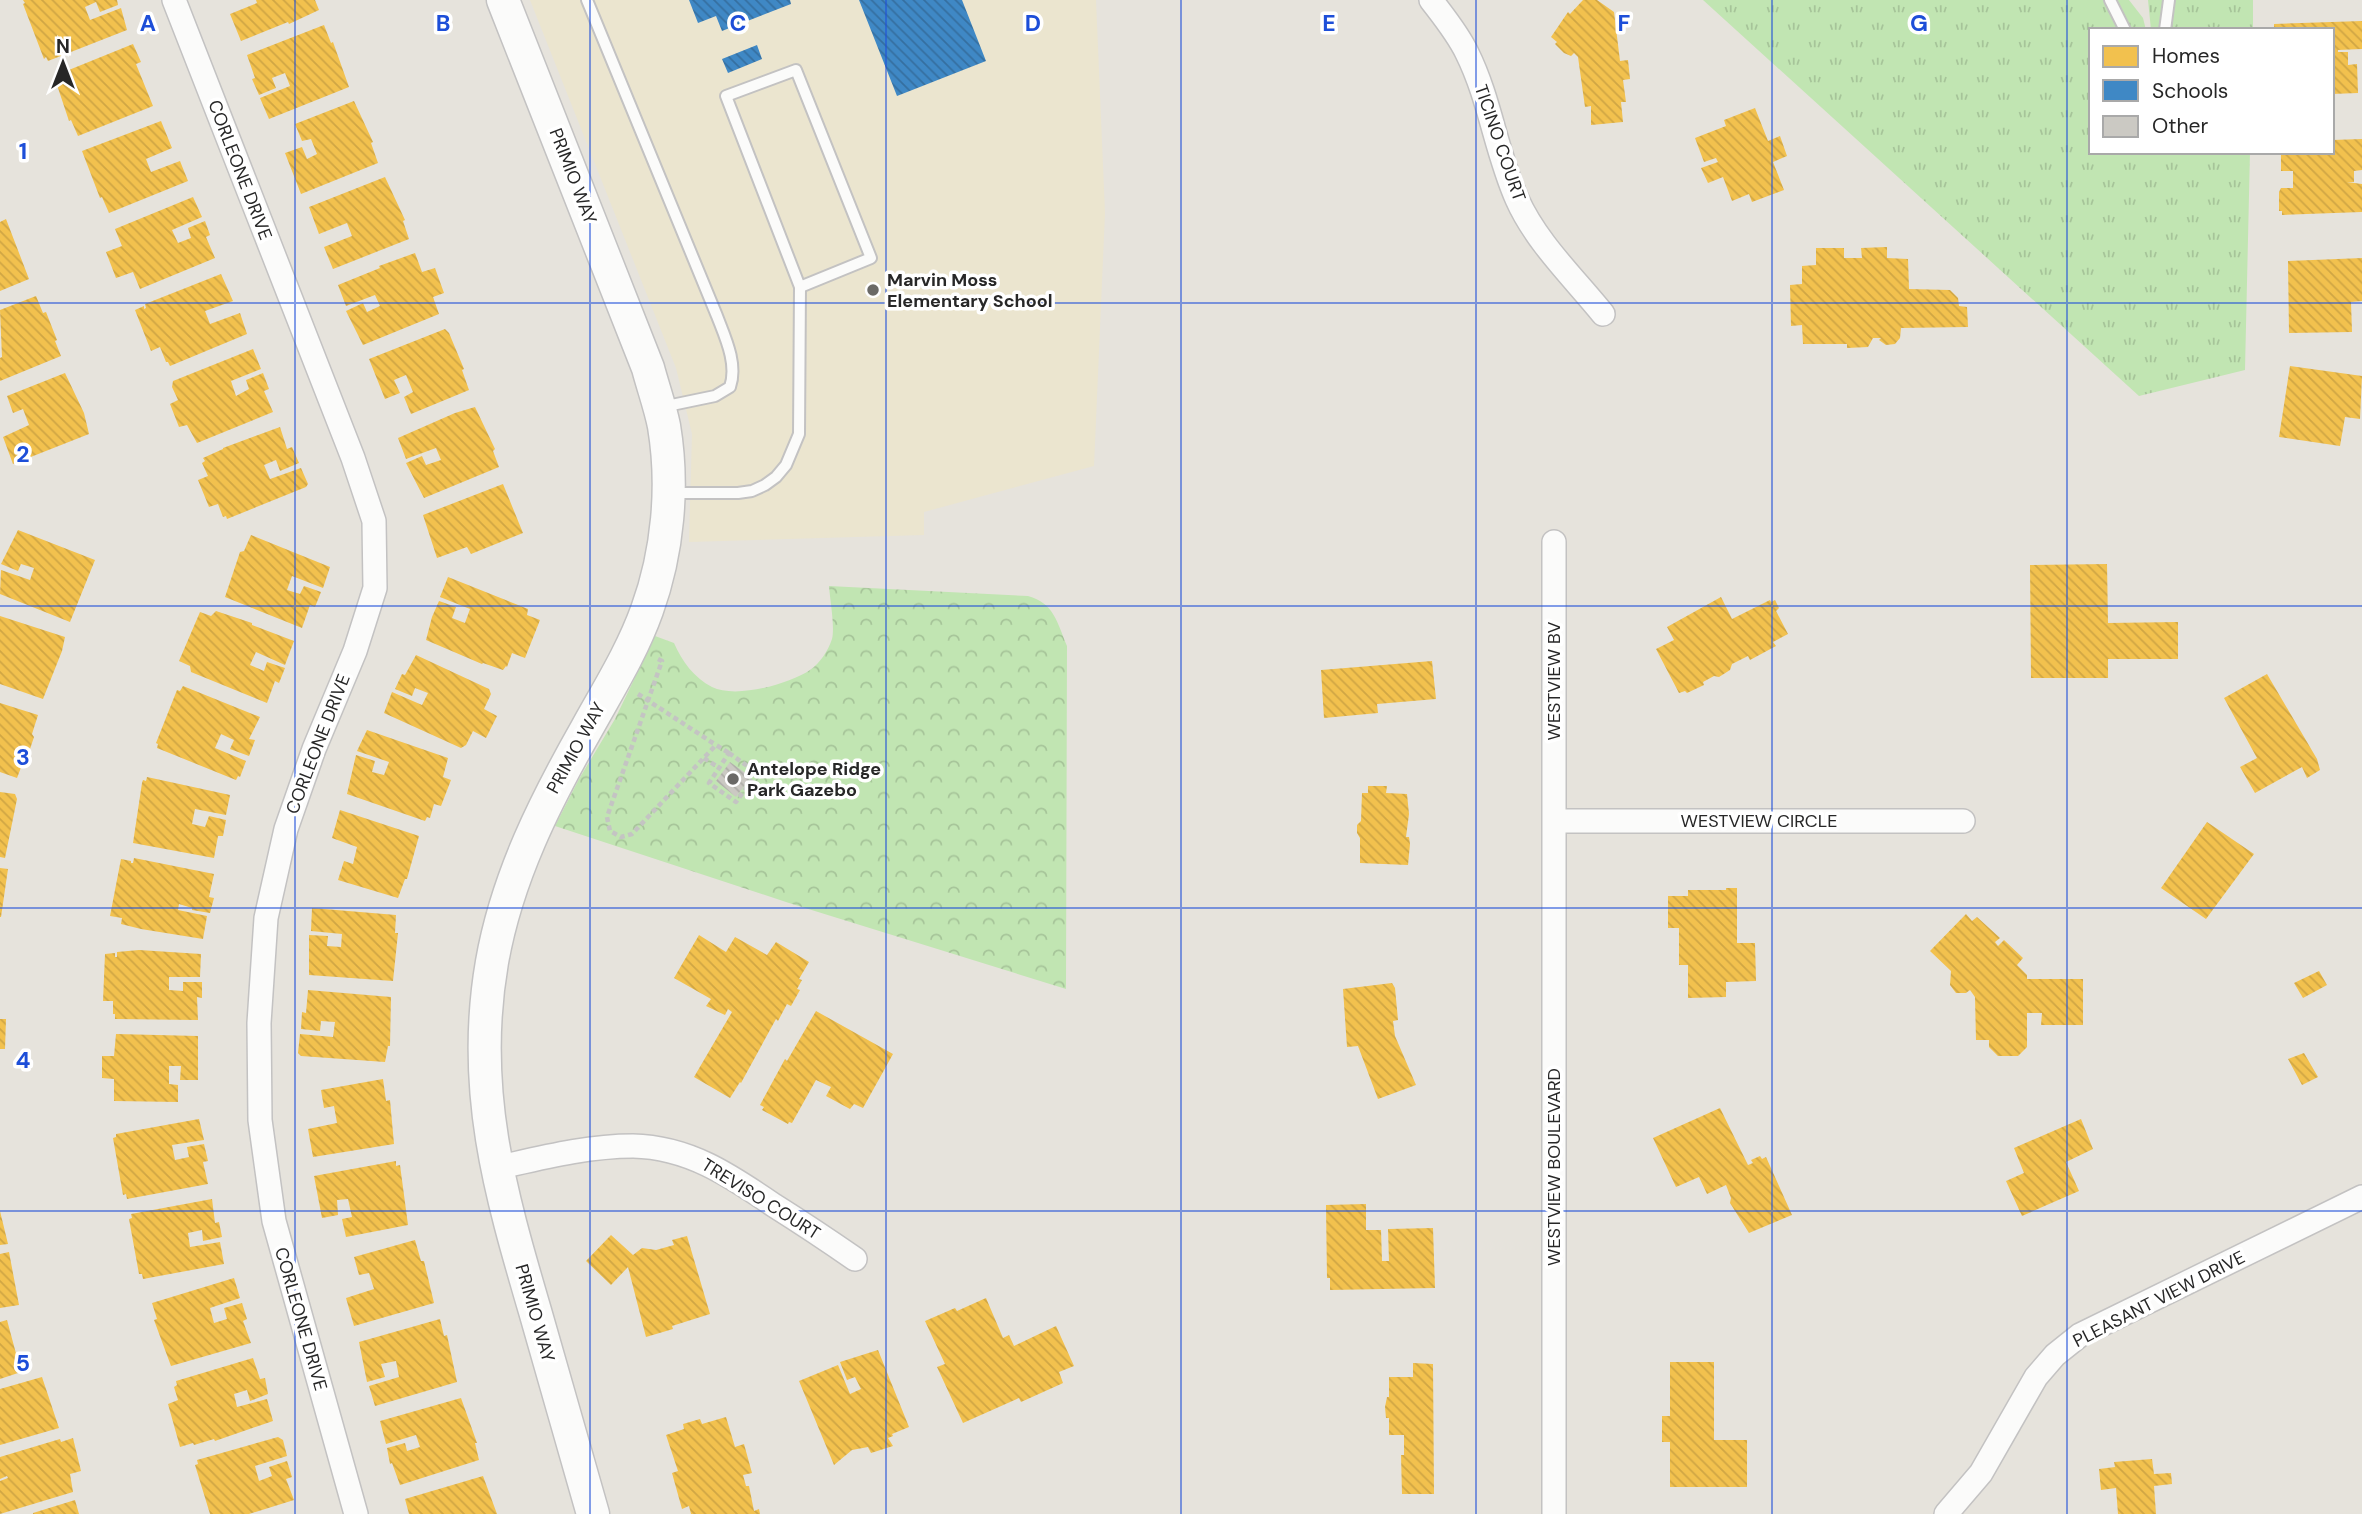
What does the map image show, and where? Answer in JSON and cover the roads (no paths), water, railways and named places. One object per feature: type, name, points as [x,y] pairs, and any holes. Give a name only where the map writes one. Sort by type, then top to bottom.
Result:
[{"type":"street","name":"CORLEONE DRIVE","points":[[174,0],[348,445],[374,521],[375,588],[355,651],[314,749],[286,829],[266,918],[258,1023],[260,1120],[274,1220],[356,1514]]},
{"type":"street","name":"PRIMIO WAY","points":[[503,0],[648,368],[666,448],[666,532],[648,609],[632,646],[539,817],[515,874],[498,930],[491,966],[485,1030],[487,1102],[496,1168],[593,1514]]},
{"type":"street","name":"TICINO COURT","points":[[1431,0],[1456,33],[1467,53],[1518,202],[1537,233],[1604,314]]},
{"type":"street","name":"WESTVIEW BV","points":[[1554,542],[1554,821]]},
{"type":"street","name":"WESTVIEW CIRCLE","points":[[1554,821],[1964,821]]},
{"type":"street","name":"WESTVIEW BOULEVARD","points":[[1554,821],[1554,1514]]},
{"type":"street","name":"TREVISO COURT","points":[[496,1168],[548,1156],[610,1147],[650,1148],[681,1154],[723,1171],[855,1259]]},
{"type":"street","name":"PLEASANT VIEW DRIVE","points":[[1947,1514],[1981,1473],[2036,1377],[2055,1355],[2080,1335],[2362,1197]]},
{"type":"lane","points":[[587,0],[717,316],[730,356],[730,387],[715,396],[659,408]]},
{"type":"lane","points":[[2110,0],[2124,28]]},
{"type":"lane","points":[[2165,28],[2169,0]]},
{"type":"lane","points":[[668,493],[752,491],[771,481],[786,465],[799,434],[800,286],[726,96],[796,70],[871,258],[800,286]]},
{"type":"place","name":"Marvin Moss Elementary School","points":[[873,290]]},
{"type":"place","name":"Antelope Ridge Park Gazebo","points":[[733,779]]}]
